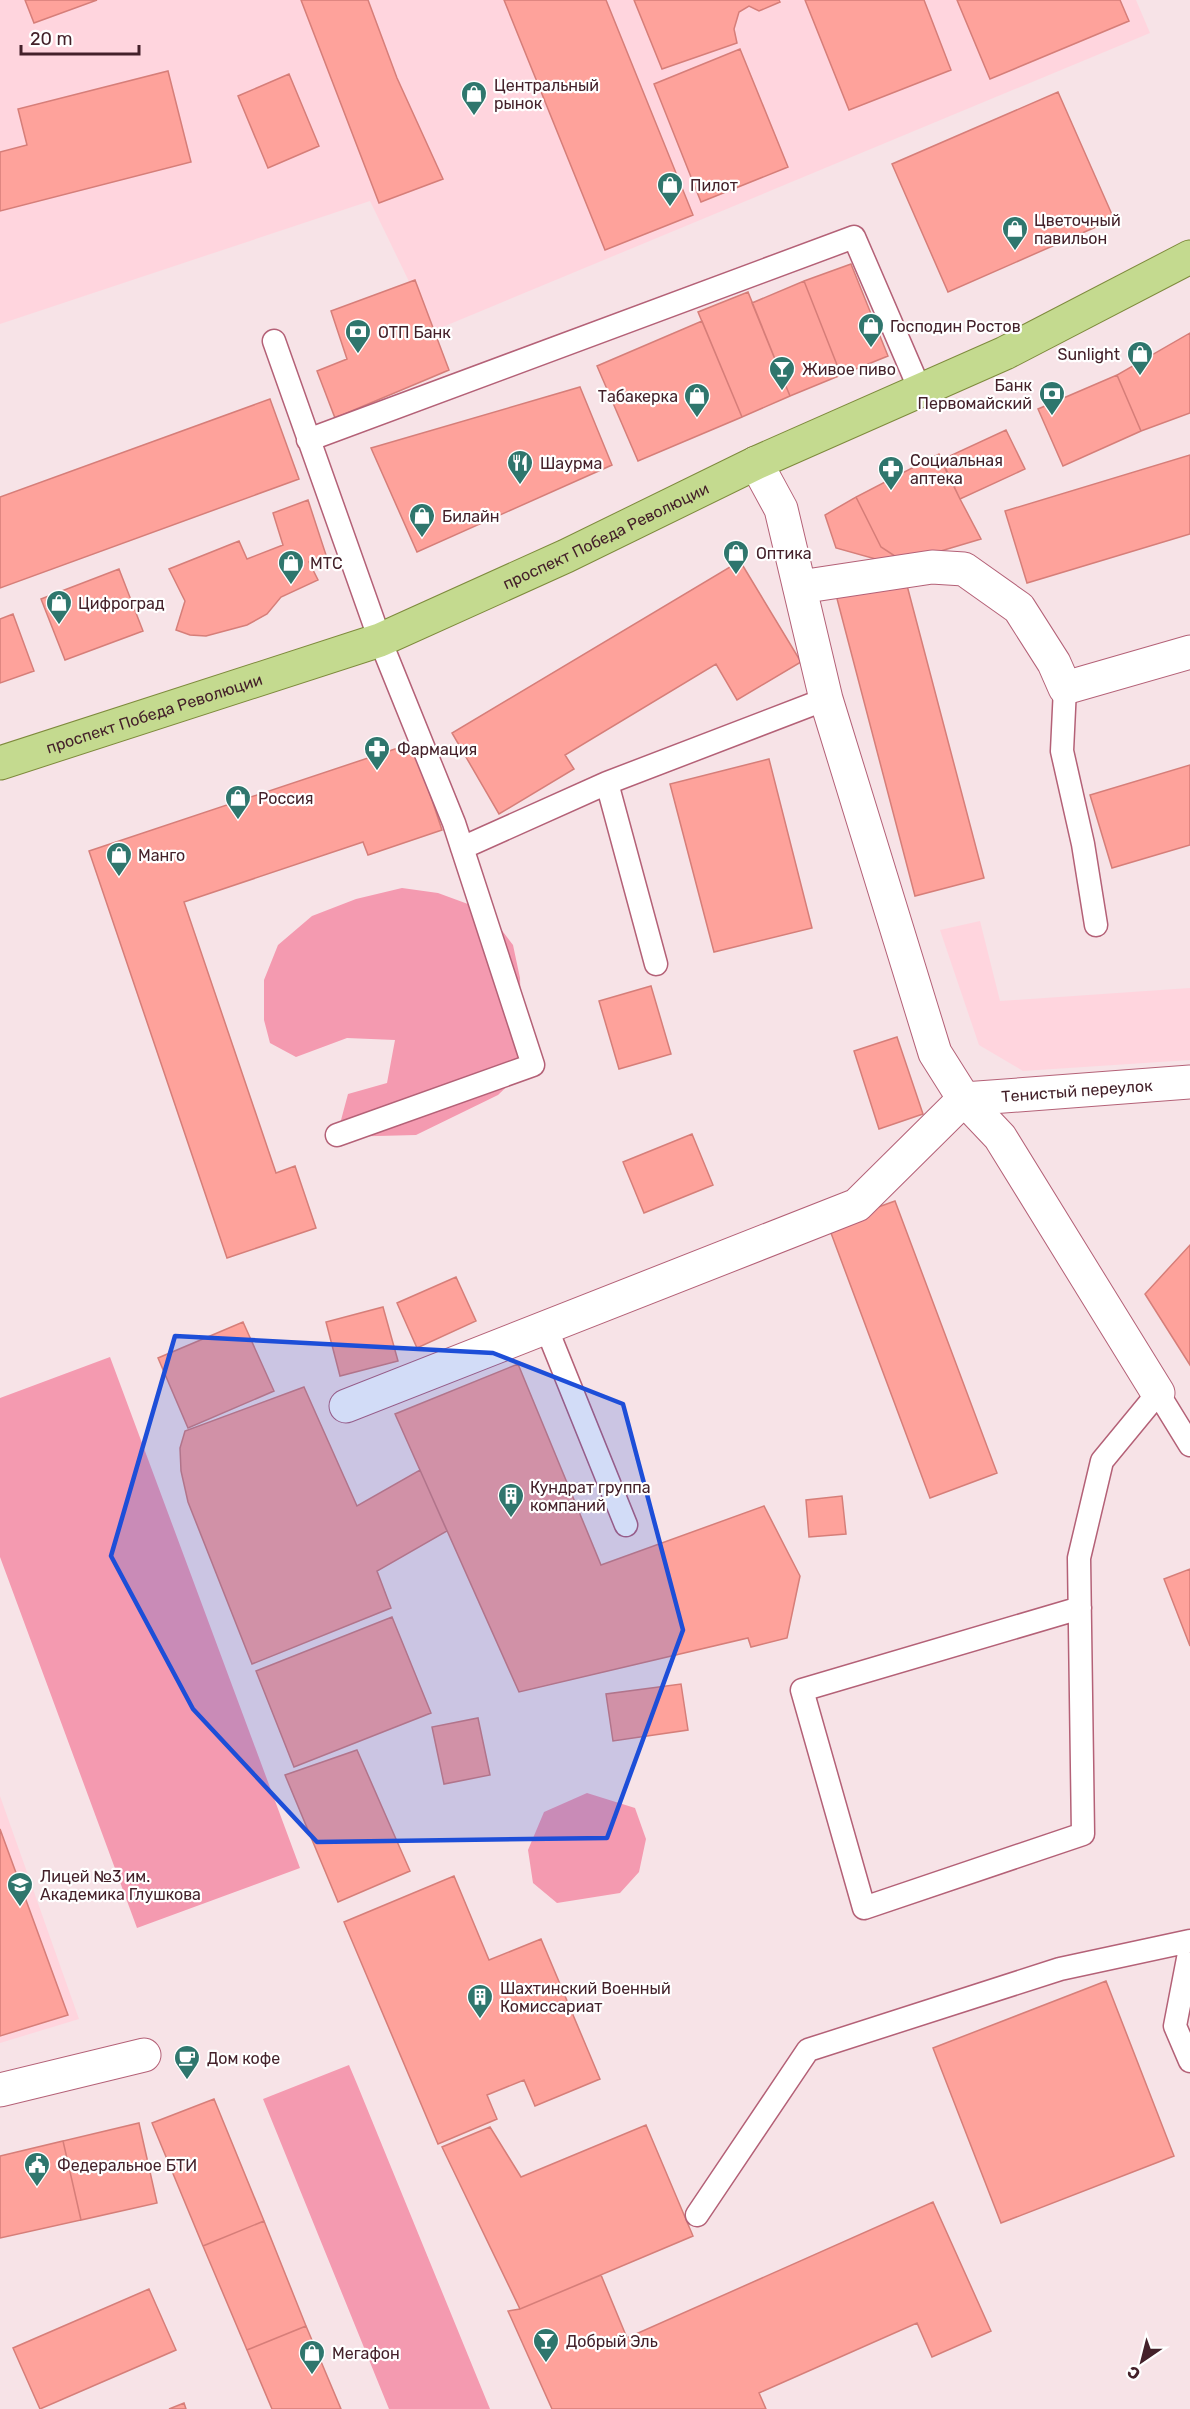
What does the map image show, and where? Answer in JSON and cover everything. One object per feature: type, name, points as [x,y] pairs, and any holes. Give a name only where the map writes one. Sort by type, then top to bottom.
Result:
[{"type":"main road","name":"проспект Победа Революции","points":[[0,763],[380,640],[566,555],[756,463],[1005,353],[1190,257]]},
{"type":"street","points":[[756,463],[781,509],[826,699],[935,1053],[964,1099],[1000,1137],[1158,1393]]},
{"type":"street","points":[[800,587],[932,567],[964,569],[1019,608],[1054,663],[1065,688],[1190,652]]},
{"type":"street","name":"Тенистый переулок","points":[[964,1099],[1190,1082]]},
{"type":"street","points":[[346,1406],[857,1205],[964,1099]]},
{"type":"street","points":[[0,2090],[144,2055]]},
{"type":"lane","points":[[308,440],[854,237],[920,390]]},
{"type":"lane","points":[[274,341],[380,640],[462,848],[533,1065],[337,1135]]},
{"type":"lane","points":[[1065,688],[1062,751],[1083,844],[1096,925]]},
{"type":"lane","points":[[462,848],[607,783],[826,699]]},
{"type":"lane","points":[[607,783],[656,963]]},
{"type":"lane","points":[[546,1327],[626,1525]]},
{"type":"lane","points":[[1080,1608],[802,1690],[864,1908],[1083,1834],[1080,1608],[1078,1558],[1102,1461],[1158,1393],[1190,1445]]},
{"type":"lane","points":[[697,2215],[808,2050],[1060,1969],[1190,1941]]},
{"type":"lane","points":[[1190,1948],[1175,2026],[1190,2061]]},
{"type":"highlighted area","points":[[175,1336],[493,1353],[623,1404],[683,1630],[607,1838],[317,1842],[193,1709],[111,1556]]},
{"type":"shaded area","name":"Центральный рынок","points":[[0,0],[1136,0],[1150,33],[433,331],[370,201],[0,324]]},
{"type":"shaded area","points":[[402,888],[438,893],[487,911],[513,945],[520,978],[523,1071],[498,1095],[416,1135],[339,1137],[337,1135],[348,1094],[387,1083],[395,1040],[347,1038],[296,1057],[270,1043],[264,1020],[264,980],[278,945],[312,916],[356,899]]},
{"type":"shaded area","points":[[980,921],[1000,1001],[1190,988],[1190,1060],[1023,1071],[979,1045],[940,930]]},
{"type":"shaded area","points":[[110,1357],[300,1868],[137,1928],[0,1557],[0,1398]]},
{"type":"shaded area","points":[[587,1793],[635,1808],[646,1839],[639,1872],[620,1893],[557,1903],[533,1883],[528,1850],[544,1812]]},
{"type":"shaded area","name":"Лицей №3 им. Академика Глушкова","points":[[0,1796],[79,2019],[0,2043]]},
{"type":"shaded area","points":[[349,2065],[490,2409],[389,2409],[263,2099]]},
{"type":"building","points":[[25,0],[97,0],[34,23]]},
{"type":"building","points":[[301,0],[368,0],[397,78],[443,179],[379,203]]},
{"type":"building","points":[[504,0],[606,0],[693,215],[605,250]]},
{"type":"building","points":[[634,0],[779,0],[780,2],[759,11],[749,6],[739,12],[734,29],[737,43],[662,69]]},
{"type":"building","points":[[805,0],[924,0],[951,70],[849,110]]},
{"type":"building","points":[[957,0],[1120,0],[1129,21],[990,79]]},
{"type":"building","points":[[740,49],[788,167],[701,202],[654,84]]},
{"type":"building","points":[[168,71],[191,162],[0,211],[0,152],[27,145],[18,109]]},
{"type":"building","points":[[289,74],[319,146],[268,168],[238,96]]},
{"type":"building","points":[[1058,92],[1114,219],[948,292],[892,164]]},
{"type":"building","points":[[851,264],[888,356],[841,375],[804,281]]},
{"type":"building","points":[[415,280],[449,370],[335,418],[317,371],[347,359],[331,311]]},
{"type":"building","points":[[804,281],[841,375],[790,396],[752,303]]},
{"type":"building","points":[[748,292],[790,396],[742,417],[698,312]]},
{"type":"building","points":[[702,321],[742,417],[638,461],[597,366]]},
{"type":"building","points":[[1190,333],[1190,413],[1141,431],[1117,375]]},
{"type":"building","points":[[1117,375],[1141,431],[1063,466],[1038,409]]},
{"type":"building","points":[[580,387],[612,465],[417,552],[371,448]]},
{"type":"building","points":[[270,399],[299,479],[0,588],[0,497]]},
{"type":"building","points":[[1006,430],[1025,469],[960,499],[941,460]]},
{"type":"building","points":[[939,454],[981,539],[904,562],[881,547],[856,497]]},
{"type":"building","points":[[1190,455],[1190,534],[1027,583],[1005,511]]},
{"type":"building","points":[[856,497],[881,547],[904,562],[897,565],[836,548],[825,515]]},
{"type":"building","points":[[308,500],[326,555],[309,562],[318,580],[281,597],[267,614],[247,625],[206,636],[190,635],[176,630],[185,601],[169,569],[239,541],[247,559],[283,545],[273,513]]},
{"type":"building","points":[[740,561],[801,662],[737,700],[716,664],[565,755],[574,769],[499,814],[452,733]]},
{"type":"building","points":[[119,569],[143,631],[65,660],[41,599]]},
{"type":"building","points":[[904,574],[984,878],[915,896],[835,591]]},
{"type":"building","points":[[13,614],[34,671],[0,683],[0,619]]},
{"type":"building","points":[[413,743],[442,830],[368,855],[363,842],[184,902],[276,1173],[295,1166],[316,1228],[227,1258],[89,851]]},
{"type":"building","points":[[769,759],[812,928],[714,952],[670,784]]},
{"type":"building","points":[[1190,765],[1190,845],[1112,868],[1090,795]]},
{"type":"building","points":[[651,986],[671,1054],[619,1069],[599,1001]]},
{"type":"building","points":[[897,1037],[923,1114],[879,1129],[854,1051]]},
{"type":"building","points":[[692,1134],[713,1185],[644,1213],[623,1162]]},
{"type":"building","points":[[895,1201],[997,1473],[930,1498],[828,1225]]},
{"type":"building","points":[[1190,1245],[1190,1365],[1145,1294]]},
{"type":"building","points":[[456,1277],[476,1321],[417,1348],[397,1303]]},
{"type":"building","points":[[383,1307],[398,1361],[340,1376],[326,1322]]},
{"type":"building","points":[[243,1322],[274,1391],[188,1428],[158,1358]]},
{"type":"building","name":"Кундрат группа компаний","points":[[518,1364],[601,1565],[764,1506],[800,1576],[787,1638],[751,1647],[748,1638],[519,1692],[395,1414]]},
{"type":"building","points":[[304,1387],[357,1506],[420,1470],[447,1531],[377,1571],[391,1608],[252,1664],[188,1502],[181,1471],[180,1448],[185,1431]]},
{"type":"building","points":[[842,1496],[846,1534],[809,1537],[806,1500]]},
{"type":"building","points":[[1190,1569],[1190,1646],[1164,1579]]},
{"type":"building","points":[[392,1617],[431,1713],[294,1767],[256,1671]]},
{"type":"building","points":[[681,1684],[688,1730],[613,1741],[606,1694]]},
{"type":"building","points":[[478,1718],[490,1775],[444,1784],[432,1727]]},
{"type":"building","points":[[357,1750],[410,1871],[338,1902],[285,1775]]},
{"type":"building","name":"Лицей №3 им. Академика Глушкова","points":[[0,1829],[68,2015],[0,2036]]},
{"type":"building","name":"Шахтинский Военный Комиссариат","points":[[454,1876],[489,1960],[541,1939],[600,2079],[535,2106],[524,2080],[487,2095],[497,2119],[438,2144],[344,1922]]},
{"type":"building","points":[[1106,1981],[1174,2156],[1001,2223],[933,2048]]},
{"type":"building","points":[[214,2099],[264,2221],[203,2246],[152,2123]]},
{"type":"building","points":[[139,2123],[157,2203],[81,2220],[63,2141]]},
{"type":"building","points":[[646,2125],[693,2236],[520,2309],[442,2147],[490,2127],[521,2177]]},
{"type":"building","name":"Федеральное БТИ","points":[[63,2141],[81,2220],[0,2238],[0,2156]]},
{"type":"building","points":[[933,2202],[991,2331],[932,2357],[917,2323],[759,2393],[766,2409],[552,2409],[508,2311],[520,2309],[601,2275],[627,2338]]},
{"type":"building","points":[[264,2221],[306,2326],[247,2350],[203,2246]]},
{"type":"building","points":[[149,2289],[176,2350],[40,2409],[13,2348]]},
{"type":"building","points":[[306,2326],[341,2409],[272,2409],[247,2350]]},
{"type":"building","points":[[184,2403],[186,2409],[169,2409]]},
{"type":"place","name":"Центральный рынок","points":[[474,117]]},
{"type":"place","name":"Пилот","points":[[670,208]]},
{"type":"place","name":"Цветочный павильон","points":[[1015,252]]},
{"type":"place","name":"Господин Ростов","points":[[871,349]]},
{"type":"place","name":"ОТП Банк","points":[[358,355]]},
{"type":"place","name":"Sunlight","points":[[1140,377]]},
{"type":"place","name":"Живое пиво","points":[[782,392]]},
{"type":"place","name":"Банк Первомайский","points":[[1052,417]]},
{"type":"place","name":"Табакерка","points":[[697,419]]},
{"type":"place","name":"Шаурма","points":[[520,486]]},
{"type":"place","name":"Социальная аптека","points":[[891,492]]},
{"type":"place","name":"Билайн","points":[[422,539]]},
{"type":"place","name":"Оптика","points":[[736,576]]},
{"type":"place","name":"МТС","points":[[291,586]]},
{"type":"place","name":"Цифроград","points":[[59,626]]},
{"type":"place","name":"Фармация","points":[[377,772]]},
{"type":"place","name":"Россия","points":[[238,821]]},
{"type":"place","name":"Манго","points":[[119,878]]},
{"type":"place","name":"Кундрат группа компаний","points":[[511,1519]]},
{"type":"place","name":"Лицей №3 им. Академика Глушкова","points":[[20,1908]]},
{"type":"place","name":"Шахтинский Военный Комиссариат","points":[[480,2020]]},
{"type":"place","name":"Дом кофе","points":[[187,2081]]},
{"type":"place","name":"Федеральное БТИ","points":[[37,2188]]},
{"type":"place","name":"Добрый Эль","points":[[546,2364]]},
{"type":"place","name":"Мегафон","points":[[312,2376]]}]
